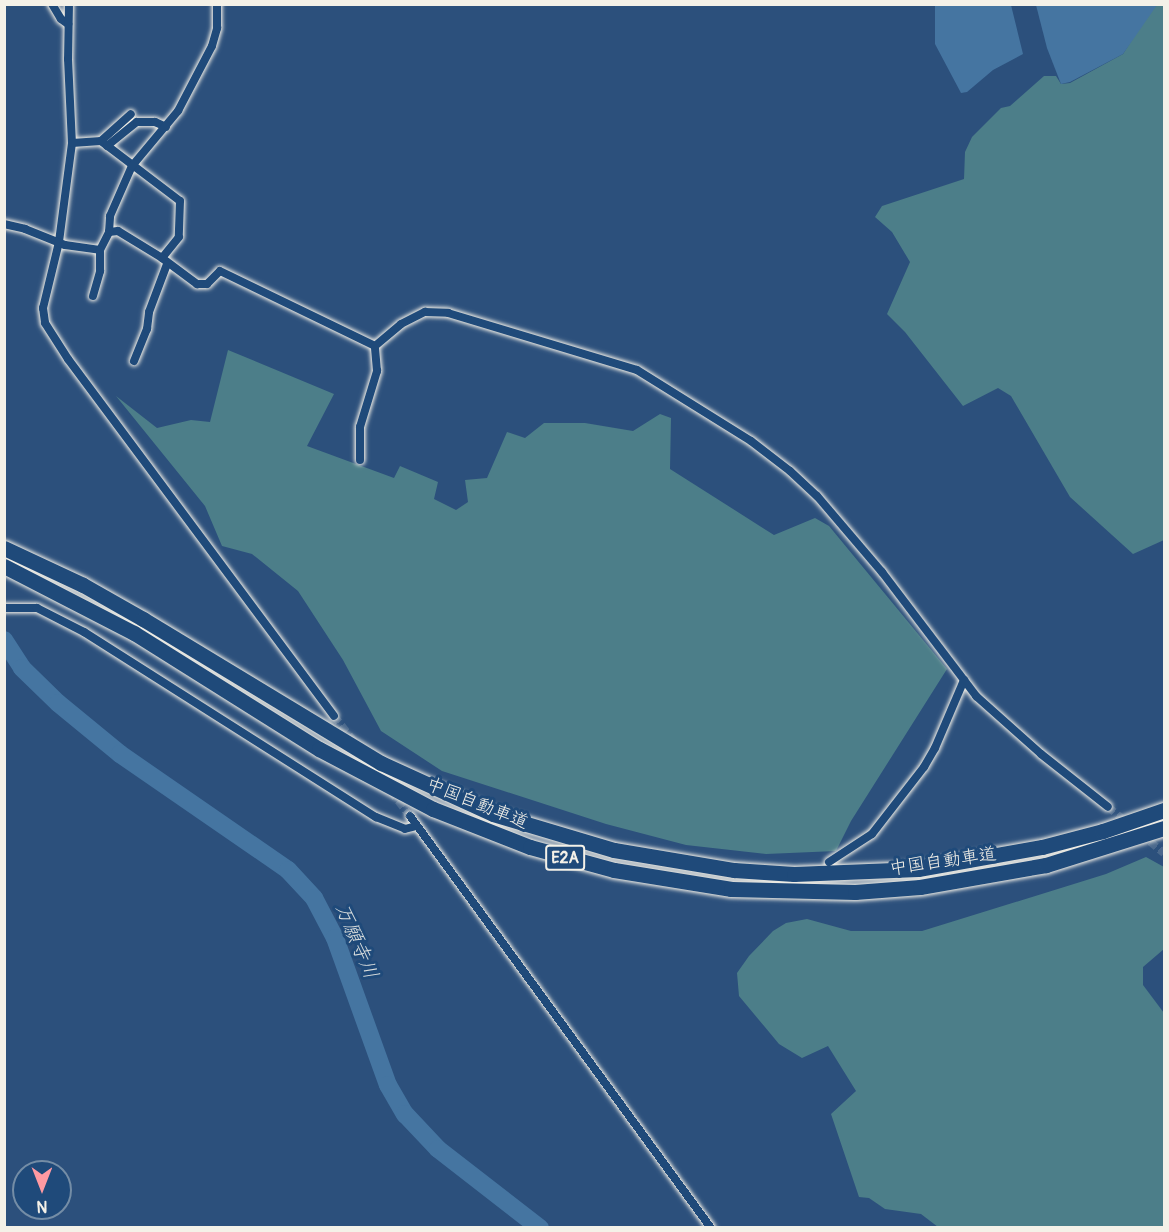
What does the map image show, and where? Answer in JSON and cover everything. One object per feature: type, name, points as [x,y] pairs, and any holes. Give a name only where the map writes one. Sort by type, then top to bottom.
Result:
[{"type":"highway","name":"中国自動車道","points":[[4,548],[27,557],[143,619],[390,768],[493,814],[614,850],[734,870],[794,874],[908,870],[978,861],[1042,847],[1103,831],[1164,810]]},
{"type":"highway","name":"中国自動車道","points":[[4,566],[27,575],[134,633],[319,749],[433,809],[530,847],[614,870],[731,889],[792,893],[866,891],[940,884],[1046,865],[1164,828]]},
{"type":"street","points":[[52,4],[61,19],[68,24]]},
{"type":"street","points":[[69,4],[72,143],[59,242],[43,308],[45,323],[68,359],[334,716]]},
{"type":"street","points":[[93,296],[100,271],[100,249],[109,232],[110,216],[132,166],[178,111],[212,46],[217,28],[217,4]]},
{"type":"street","points":[[104,144],[131,114]]},
{"type":"street","points":[[72,143],[104,144],[137,122],[155,122],[166,127]]},
{"type":"street","points":[[104,144],[180,201],[179,237],[164,261],[149,312],[147,329],[134,361]]},
{"type":"street","points":[[4,225],[25,229],[89,250],[100,249]]},
{"type":"street","points":[[109,232],[118,231],[197,284],[207,284],[220,271],[375,346]]},
{"type":"street","points":[[375,346],[412,318],[426,312],[448,313],[637,370],[752,441],[808,488],[882,572],[964,681],[988,708],[1108,807]]},
{"type":"street","points":[[360,460],[360,427],[376,371],[375,346]]},
{"type":"street","points":[[4,608],[37,608],[84,632],[376,817],[405,829],[416,826]]},
{"type":"street","points":[[829,862],[872,834],[924,767],[935,748],[964,681]]},
{"type":"street","points":[[410,816],[711,1227]]},
{"type":"green space","points":[[1157,5],[1164,5],[1164,540],[1133,554],[1070,497],[1011,396],[998,388],[963,406],[905,332],[887,314],[910,262],[892,232],[875,217],[882,206],[964,179],[965,152],[972,137],[1001,108],[1010,106],[1044,76],[1056,76],[1061,84],[1070,83],[1123,54],[1151,10]]},
{"type":"green space","points":[[228,350],[334,394],[307,446],[394,478],[400,466],[438,482],[434,499],[456,510],[468,502],[465,480],[487,478],[507,432],[525,438],[544,423],[585,423],[633,431],[660,414],[671,418],[670,469],[774,535],[815,518],[829,526],[947,669],[851,821],[836,851],[766,854],[686,845],[606,824],[442,771],[381,731],[343,660],[298,591],[252,554],[222,546],[205,506],[116,396],[157,428],[191,420],[210,422]]},
{"type":"green space","points":[[1146,857],[1164,867],[1164,949],[1143,967],[1143,985],[1164,1013],[1164,1227],[938,1227],[921,1214],[885,1209],[869,1198],[859,1197],[831,1114],[856,1091],[828,1046],[802,1058],[779,1044],[739,996],[737,973],[749,956],[773,931],[786,923],[807,919],[851,931],[922,931],[1106,874]]},
{"type":"water","points":[[1036,4],[1157,5],[1123,54],[1070,82],[1061,84],[1047,48]]},
{"type":"water","points":[[935,5],[1011,5],[1023,54],[993,70],[967,92],[961,93],[935,44]]},
{"type":"waterway","name":"万願寺川","points":[[4,640],[22,668],[58,703],[120,754],[288,870],[314,898],[335,938],[388,1085],[405,1114],[438,1149],[540,1228]]},
{"type":"tunnel","points":[[334,716],[354,742]]},
{"type":"tunnel","points":[[391,791],[410,816]]},
{"type":"tunnel","points":[[1108,807],[1129,824]]},
{"type":"tunnel","points":[[1141,834],[1164,853]]}]
